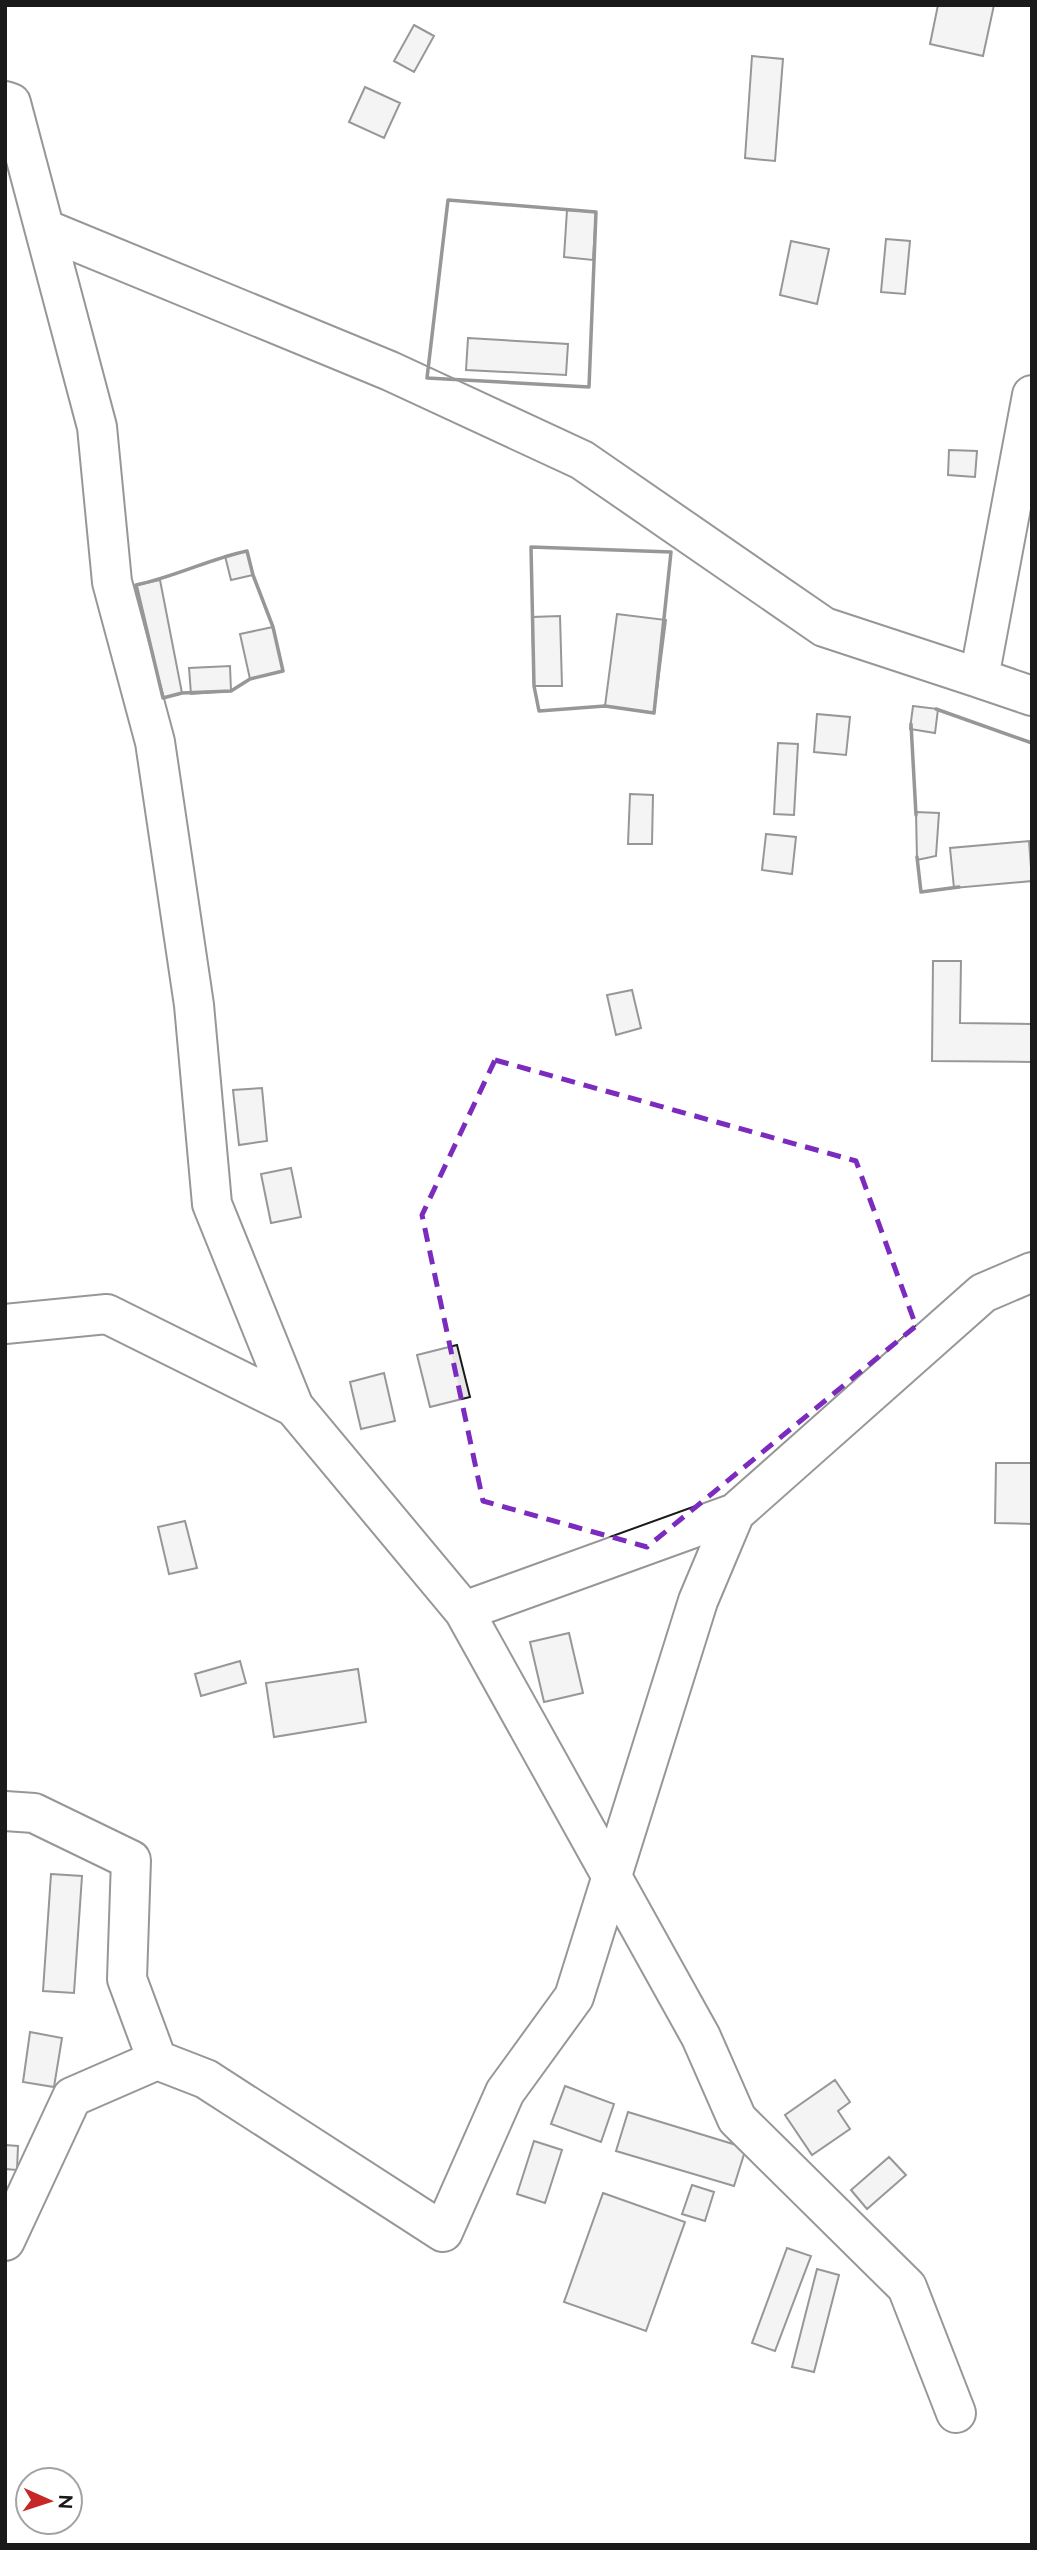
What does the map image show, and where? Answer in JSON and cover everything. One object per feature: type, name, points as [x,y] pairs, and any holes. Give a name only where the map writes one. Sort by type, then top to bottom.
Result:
[{"type":"street","points":[[5,101],[12,103],[97,427],[112,582],[155,742],[194,1005],[212,1204],[294,1408],[464,1611],[701,2037],[737,2119],[907,2287],[956,2413]]},
{"type":"street","points":[[45,229],[390,371],[582,460],[824,626],[1032,696]]},
{"type":"street","points":[[979,678],[1032,395]]},
{"type":"street","points":[[464,1611],[735,1513],[983,1293],[1032,1272]]},
{"type":"street","points":[[5,1324],[107,1314],[294,1408]]},
{"type":"street","points":[[5,2241],[72,2097],[157,2060],[206,2078],[443,2232],[505,2092],[573,1997],[698,1601],[735,1513]]},
{"type":"street","points":[[5,1811],[34,1813],[131,1860],[127,1979],[157,2060]]},
{"type":"highlighted area","points":[[495,1060],[856,1161],[916,1326],[647,1547],[483,1501],[422,1215]]},
{"type":"building","points":[[938,5],[994,5],[983,56],[930,44]]},
{"type":"building","points":[[414,25],[434,36],[414,72],[394,61]]},
{"type":"building","points":[[752,56],[783,59],[775,161],[745,158]]},
{"type":"building","points":[[365,87],[400,103],[384,138],[349,122]]},
{"type":"building","points":[[567,210],[596,212],[593,260],[564,257]]},
{"type":"building","points":[[886,239],[910,241],[905,294],[881,292]]},
{"type":"building","points":[[791,241],[829,249],[817,304],[780,295]]},
{"type":"building","points":[[468,338],[568,344],[566,375],[466,370]]},
{"type":"building","points":[[949,450],[977,451],[975,477],[948,475]]},
{"type":"building","points":[[247,551],[253,575],[231,580],[225,556]]},
{"type":"building","points":[[160,580],[182,693],[163,698],[136,585]]},
{"type":"building","points":[[617,614],[666,620],[654,713],[605,706]]},
{"type":"building","points":[[560,616],[562,686],[534,686],[532,617]]},
{"type":"building","points":[[273,627],[283,671],[250,679],[240,634]]},
{"type":"building","points":[[230,666],[231,691],[191,694],[189,668]]},
{"type":"building","points":[[913,706],[938,709],[935,733],[910,729]]},
{"type":"building","points":[[817,714],[850,717],[846,755],[814,752]]},
{"type":"building","points":[[778,743],[798,744],[794,815],[774,814]]},
{"type":"building","points":[[630,794],[653,795],[652,844],[628,844]]},
{"type":"building","points":[[916,812],[939,813],[936,856],[917,860]]},
{"type":"building","points":[[766,834],[796,837],[792,874],[762,870]]},
{"type":"building","points":[[1029,841],[1032,881],[954,888],[950,848]]},
{"type":"building","points":[[933,961],[961,961],[960,1023],[1032,1024],[1032,1062],[932,1061]]},
{"type":"building","points":[[632,990],[641,1028],[616,1035],[607,995]]},
{"type":"building","points":[[262,1088],[267,1141],[239,1145],[233,1090]]},
{"type":"building","points":[[291,1168],[301,1217],[271,1223],[261,1174]]},
{"type":"building","points":[[457,1345],[470,1397],[430,1407],[417,1355]]},
{"type":"building","points":[[384,1373],[395,1421],[361,1429],[350,1382]]},
{"type":"building","points":[[996,1463],[1032,1463],[1032,1524],[995,1523]]},
{"type":"building","points":[[185,1521],[197,1568],[169,1574],[158,1527]]},
{"type":"building","points":[[569,1633],[583,1693],[544,1702],[530,1642]]},
{"type":"building","points":[[240,1661],[246,1683],[201,1696],[195,1674]]},
{"type":"building","points":[[358,1669],[366,1722],[274,1737],[266,1683]]},
{"type":"building","points":[[51,1874],[82,1876],[74,1993],[43,1991]]},
{"type":"building","points":[[30,2032],[62,2038],[54,2087],[23,2082]]},
{"type":"building","points":[[835,2080],[850,2102],[838,2111],[850,2129],[812,2155],[785,2115]]},
{"type":"building","points":[[565,2086],[614,2104],[601,2142],[551,2124]]},
{"type":"building","points":[[628,2112],[746,2148],[734,2186],[616,2151]]},
{"type":"building","points":[[534,2141],[562,2150],[545,2203],[517,2194]]},
{"type":"building","points":[[5,2145],[18,2146],[17,2170],[5,2169]]},
{"type":"building","points":[[889,2157],[906,2175],[867,2209],[851,2190]]},
{"type":"building","points":[[692,2185],[714,2192],[705,2221],[682,2214]]},
{"type":"building","points":[[603,2193],[685,2222],[646,2331],[564,2302]]},
{"type":"building","points":[[787,2248],[811,2256],[775,2351],[752,2343]]},
{"type":"building","points":[[817,2269],[839,2275],[814,2372],[792,2367]]},
{"type":"wall","points":[[448,200],[596,212],[589,387],[427,378],[448,200]]},
{"type":"wall","points":[[531,547],[671,552],[654,713],[605,706],[539,711],[534,686],[531,547]]},
{"type":"wall","points":[[247,551],[273,627],[283,671],[250,679],[231,691],[182,693],[163,698],[136,585],[247,551]]},
{"type":"wall","points":[[936,709],[1032,743]]},
{"type":"wall","points":[[911,724],[916,815]]},
{"type":"wall","points":[[917,857],[921,892],[959,887]]}]
